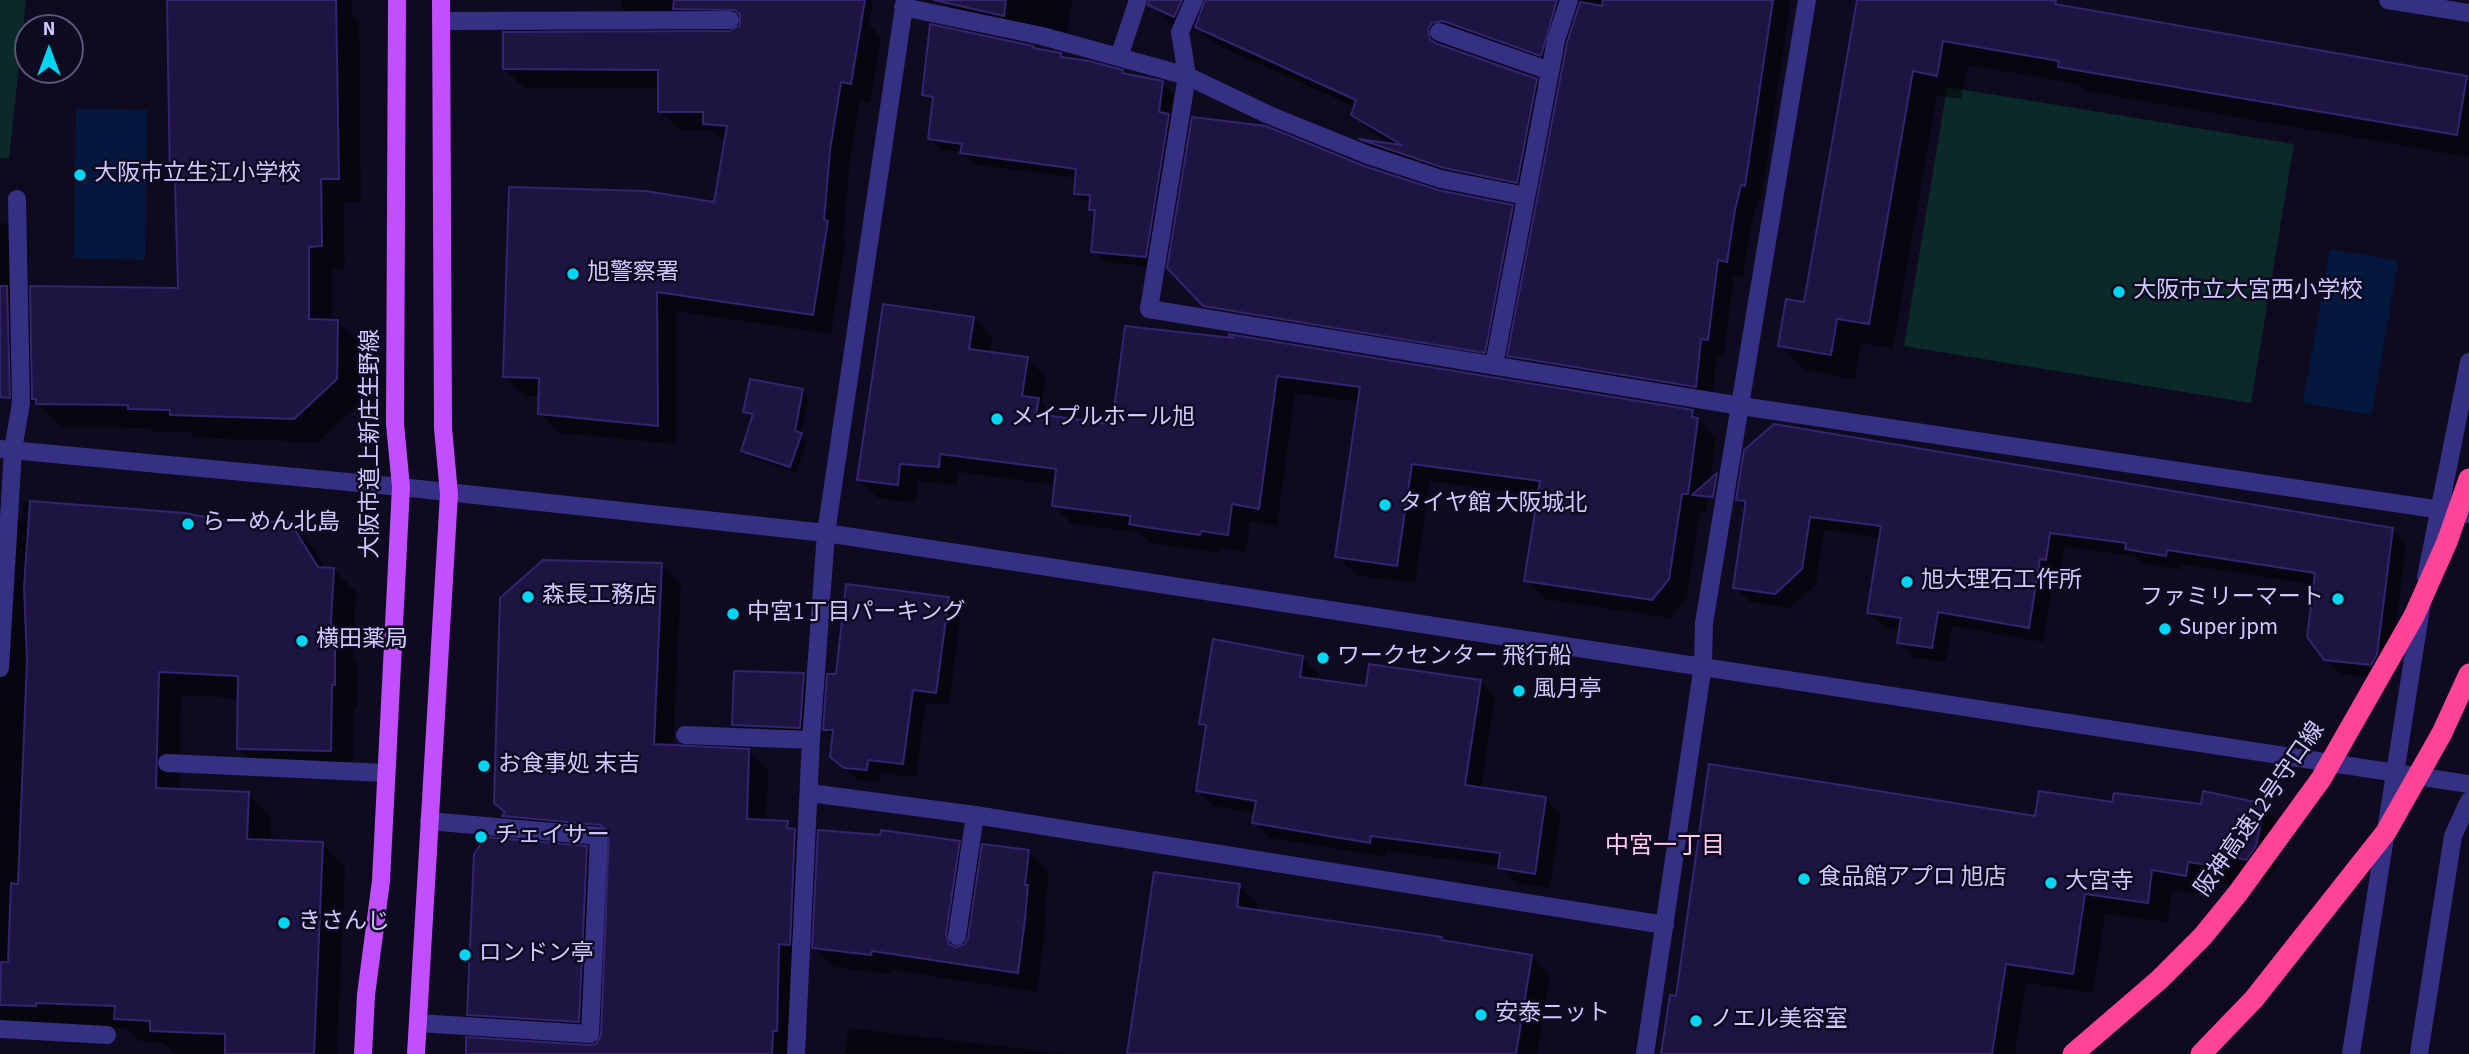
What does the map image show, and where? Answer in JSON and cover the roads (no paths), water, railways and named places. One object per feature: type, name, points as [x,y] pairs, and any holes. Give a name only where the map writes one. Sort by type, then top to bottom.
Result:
[{"type":"highway","name":"阪神高速12号守口線","points":[[2073,1054],[2159,979],[2203,936],[2238,893],[2321,779],[2414,616],[2447,542],[2469,479]]},
{"type":"highway","points":[[2201,1054],[2254,999],[2386,832],[2442,733],[2469,674]]},
{"type":"main road","name":"大阪市道上新庄生野線","points":[[363,1054],[366,995],[381,881],[401,487],[396,424],[397,0]]},
{"type":"main road","points":[[415,1054],[449,494],[443,428],[441,0]]},
{"type":"street","points":[[1119,57],[1138,0]]},
{"type":"street","points":[[1194,0],[1180,32],[1187,76],[1149,309],[1741,405],[2469,514]]},
{"type":"street","points":[[1494,365],[1550,71],[1569,0]]},
{"type":"street","points":[[1645,1054],[1703,665],[1704,624],[1807,0]]},
{"type":"street","points":[[2388,0],[2469,13]]},
{"type":"street","points":[[796,1054],[811,740],[826,533],[904,4],[1042,36],[1187,76],[1269,115],[1368,155],[1441,179],[1526,196]]},
{"type":"street","points":[[441,20],[730,20]]},
{"type":"street","points":[[1439,32],[1550,71]]},
{"type":"street","points":[[0,668],[6,450],[21,403],[17,199]]},
{"type":"street","points":[[2351,1054],[2393,773],[2438,509],[2469,362]]},
{"type":"street","points":[[6,450],[401,487],[826,533],[2469,784]]},
{"type":"street","points":[[685,735],[811,740]]},
{"type":"street","points":[[167,763],[386,773]]},
{"type":"street","points":[[810,793],[975,815],[1665,925]]},
{"type":"street","points":[[2419,1054],[2453,836],[2469,801]]},
{"type":"street","points":[[957,936],[975,815]]},
{"type":"street","points":[[418,1023],[590,1034],[599,836],[429,821]]},
{"type":"street","points":[[0,1030],[107,1035]]},
{"type":"water","points":[[76,109],[147,110],[145,260],[74,258]]},
{"type":"water","points":[[2330,249],[2398,261],[2372,415],[2303,403]]},
{"type":"place","name":"大阪市立生江小学校","points":[[80,175]]},
{"type":"place","name":"旭警察署","points":[[573,274]]},
{"type":"place","name":"大阪市立大宮西小学校","points":[[2119,292]]},
{"type":"place","name":"メイプルホール旭","points":[[997,419]]},
{"type":"place","name":"タイヤ館 大阪城北","points":[[1385,505]]},
{"type":"place","name":"らーめん北島","points":[[188,524]]},
{"type":"place","name":"旭大理石工作所","points":[[1907,582]]},
{"type":"place","name":"森長工務店","points":[[528,597]]},
{"type":"place","name":"ファミリーマート","points":[[2338,599]]},
{"type":"place","name":"中宮1丁目パーキング","points":[[733,614]]},
{"type":"place","name":"Super jpm","points":[[2165,629]]},
{"type":"place","name":"横田薬局","points":[[302,641]]},
{"type":"place","name":"ワークセンター 飛行船","points":[[1323,658]]},
{"type":"place","name":"風月亭","points":[[1519,691]]},
{"type":"place","name":"お食事処 末吉","points":[[484,766]]},
{"type":"place","name":"チェイサー","points":[[481,837]]},
{"type":"place","name":"食品館アプロ 旭店","points":[[1804,879]]},
{"type":"place","name":"大宮寺","points":[[2051,883]]},
{"type":"place","name":"きさんじ","points":[[284,923]]},
{"type":"place","name":"ロンドン亭","points":[[465,955]]},
{"type":"place","name":"安泰ニット","points":[[1481,1015]]},
{"type":"place","name":"ノエル美容室","points":[[1696,1021]]},
{"type":"district","name":"中宮一丁目","points":[[1665,848]]}]
